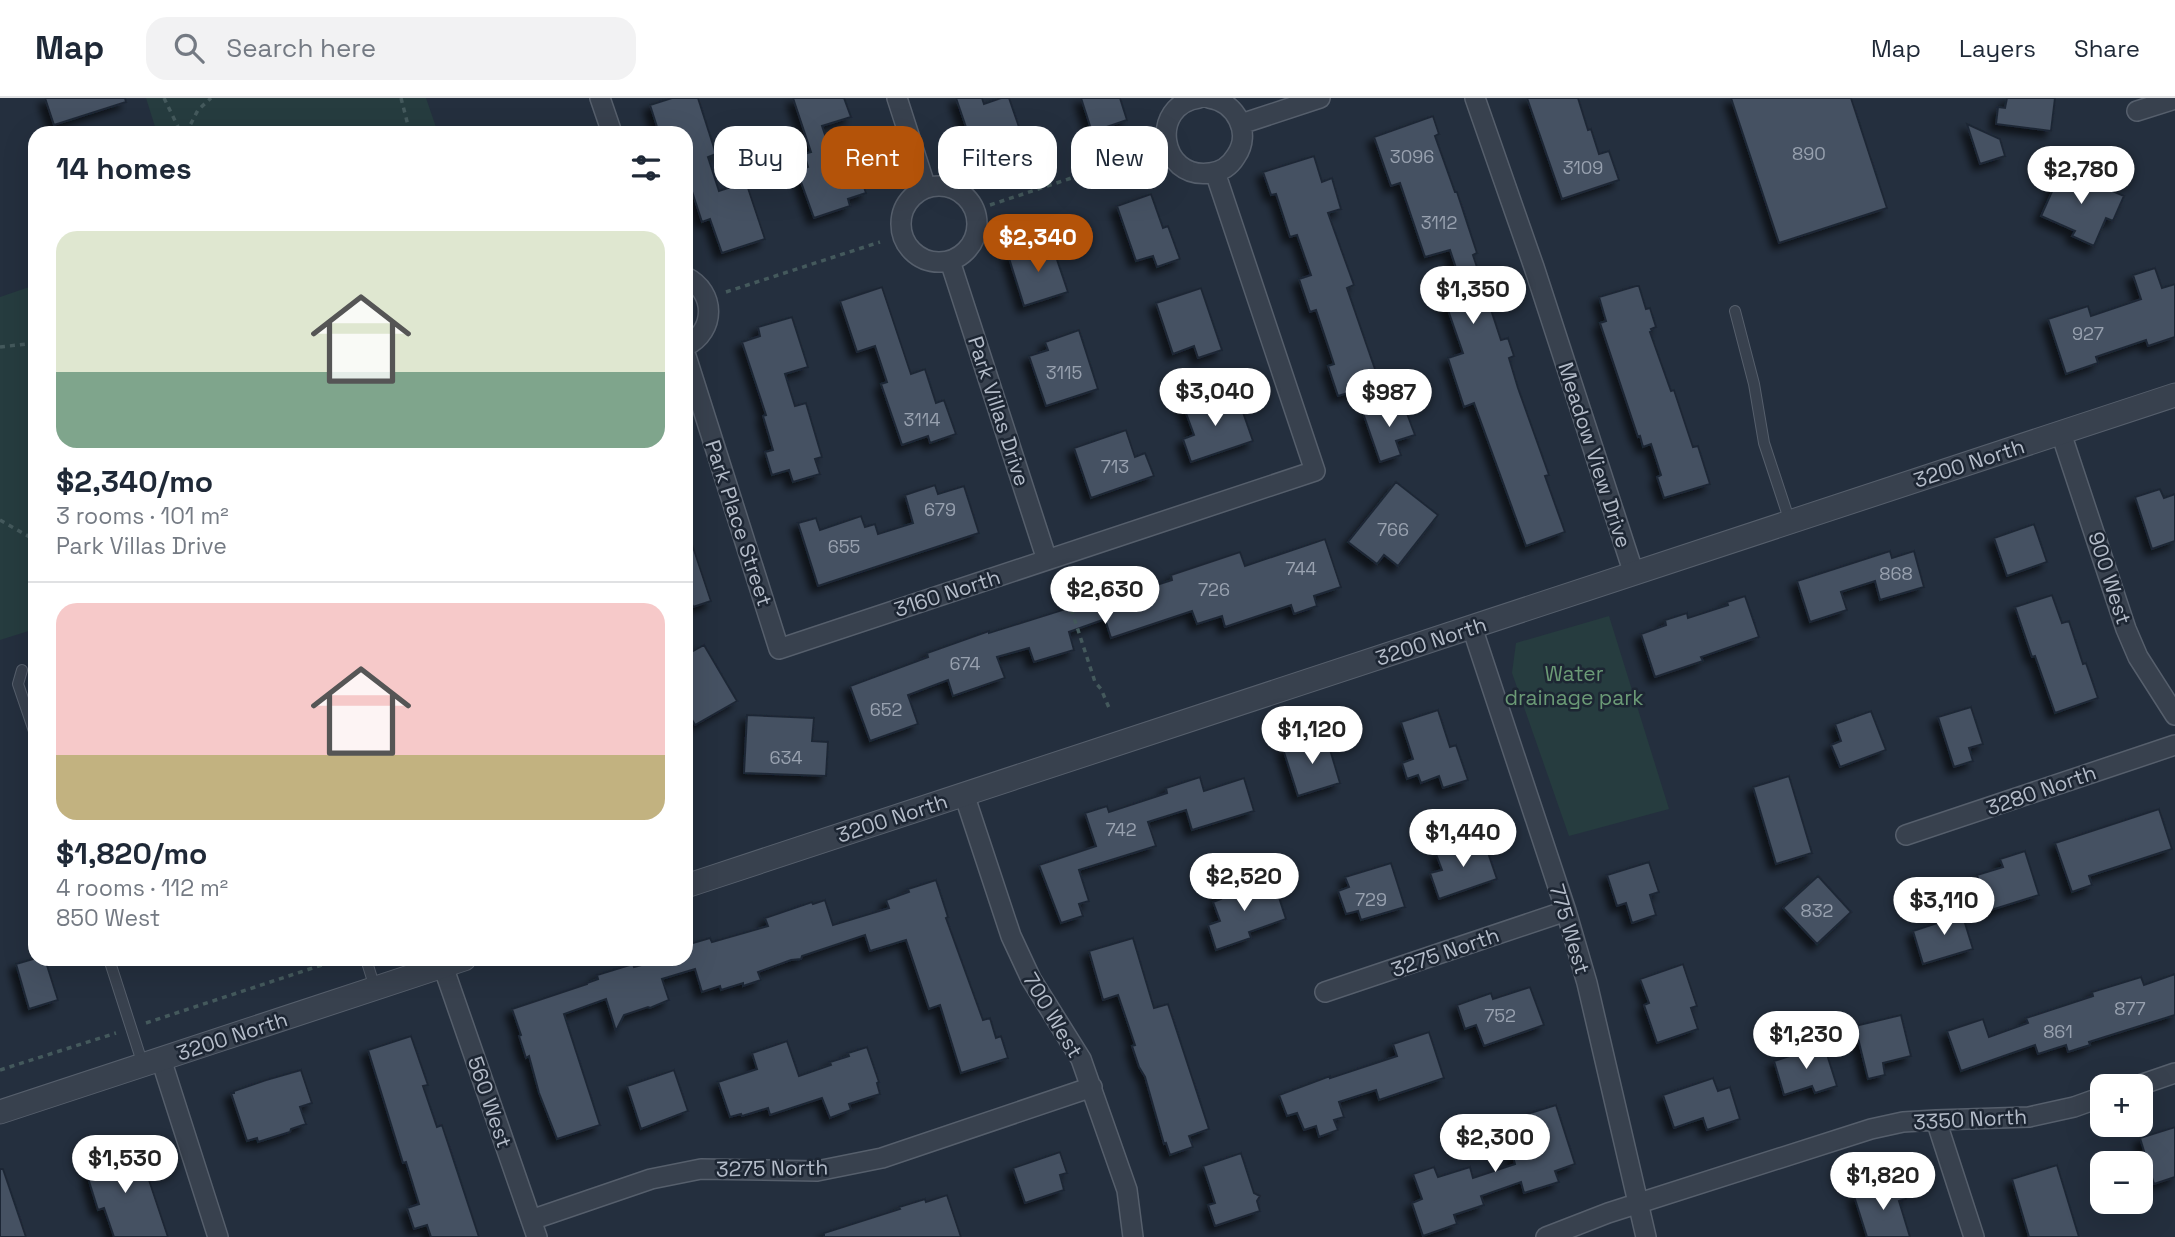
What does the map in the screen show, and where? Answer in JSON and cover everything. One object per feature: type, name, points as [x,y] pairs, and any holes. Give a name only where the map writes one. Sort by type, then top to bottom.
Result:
[{"type":"street","points":[[600,98],[610,126]]},
{"type":"street","points":[[897,98],[926,188]]},
{"type":"street","points":[[1199,98],[1193,98],[1175,111],[1166,131],[1169,152],[1183,168],[1194,173],[1215,172],[1232,162],[1242,144],[1241,124],[1236,113],[1227,105],[1209,98]]},
{"type":"street","points":[[1241,124],[1320,98]]},
{"type":"street","name":"Meadow View Drive","points":[[1475,98],[1534,267],[1634,574]]},
{"type":"street","points":[[2137,111],[2175,99]]},
{"type":"street","name":"3160 North","points":[[779,649],[1315,471],[1215,172]]},
{"type":"street","points":[[948,187],[967,198],[973,208],[977,229],[974,239],[960,256],[950,261],[930,262],[921,258],[906,246],[902,236],[901,217],[905,207],[918,192],[926,188],[948,187]]},
{"type":"street","name":"Park Villas Drive","points":[[950,261],[1047,560]]},
{"type":"street","points":[[693,281],[705,294],[709,315],[701,335],[693,341]]},
{"type":"street","name":"Park Place Street","points":[[693,378],[779,649]]},
{"type":"street","name":"3200 North","points":[[693,884],[2175,395]]},
{"type":"street","name":"900 West","points":[[2061,433],[2126,629],[2138,657],[2175,715]]},
{"type":"street","name":"775 West","points":[[1472,627],[1566,911],[1587,983],[1646,1237]]},
{"type":"street","name":"3280 North","points":[[1906,835],[2175,745]]},
{"type":"street","name":"700 West","points":[[964,794],[1020,959],[1081,1059],[1092,1087],[1127,1190],[1133,1237]]},
{"type":"street","name":"3275 North","points":[[1325,992],[1566,911]]},
{"type":"street","name":"3200 North","points":[[0,1112],[445,966]]},
{"type":"street","name":"560 West","points":[[455,966],[534,1229]]},
{"type":"street","points":[[152,1062],[218,1237]]},
{"type":"street","points":[[2153,1081],[2175,1073]]},
{"type":"street","name":"3275 North","points":[[534,1229],[651,1179],[701,1169],[817,1171],[882,1158],[1092,1087]]},
{"type":"street","name":"3350 North","points":[[1546,1237],[1638,1204],[1871,1129],[1903,1122],[2029,1117],[2090,1101]]},
{"type":"street","points":[[1936,1120],[1974,1237]]},
{"type":"lane","points":[[1735,311],[1754,384],[1764,443],[1790,522]]},
{"type":"lane","points":[[22,670],[18,684],[28,713]]},
{"type":"lane","points":[[111,966],[131,1028],[152,1062]]},
{"type":"lane","points":[[368,966],[375,988]]},
{"type":"path","points":[[165,98],[179,126]]},
{"type":"path","points":[[188,126],[198,110],[211,98]]},
{"type":"path","points":[[401,98],[408,126]]},
{"type":"path","points":[[990,205],[1071,178]]},
{"type":"path","points":[[726,292],[880,242]]},
{"type":"path","points":[[0,347],[28,344]]},
{"type":"path","points":[[0,520],[28,536]]},
{"type":"path","points":[[1062,580],[1095,682],[1110,710]]},
{"type":"path","points":[[0,1070],[319,966]]},
{"type":"green space","points":[[146,98],[426,98],[436,126],[155,126]]},
{"type":"green space","points":[[28,287],[28,631],[0,640],[0,297]]},
{"type":"green space","name":"Water drainage park","points":[[1609,616],[1669,809],[1569,836],[1512,673],[1516,643]]},
{"type":"building","points":[[45,98],[125,98],[126,102],[54,125]]},
{"type":"building","points":[[672,98],[698,98],[714,148],[714,155],[708,157],[714,176],[714,189],[748,189],[765,239],[722,253],[710,219],[702,222],[693,194],[693,126],[657,126],[650,105]]},
{"type":"building","points":[[793,98],[844,98],[851,117],[821,126],[821,189],[865,189],[866,193],[848,199],[850,206],[814,218],[804,189],[807,189],[807,153],[811,152],[807,140],[807,126],[802,126]]},
{"type":"building","points":[[956,98],[982,98],[984,104],[1009,98],[1019,126],[966,126]]},
{"type":"building","points":[[1081,98],[1120,98],[1127,120],[1110,126],[1090,126]]},
{"type":"building","points":[[1527,98],[1578,98],[1599,154],[1609,151],[1619,180],[1562,199]]},
{"type":"building","points":[[1731,98],[1851,98],[1887,208],[1779,243]]},
{"type":"building","points":[[2007,98],[2055,98],[2051,131],[1996,124],[1998,107],[2005,108]]},
{"type":"building","points":[[1433,116],[1439,134],[1435,136],[1477,253],[1473,255],[1501,340],[1508,338],[1514,356],[1509,358],[1549,475],[1545,476],[1565,532],[1526,546],[1474,403],[1464,407],[1448,358],[1463,353],[1440,287],[1460,280],[1450,250],[1425,257],[1400,183],[1391,186],[1374,137]]},
{"type":"building","points":[[1967,124],[2000,139],[2005,156],[1980,164]]},
{"type":"building","points":[[1314,156],[1322,182],[1332,178],[1341,209],[1328,213],[1354,285],[1347,288],[1376,372],[1357,378],[1361,389],[1338,396],[1328,366],[1334,364],[1316,310],[1310,312],[1299,279],[1311,275],[1297,235],[1290,237],[1276,194],[1271,195],[1263,172]]},
{"type":"building","points":[[2062,169],[2124,196],[2113,221],[2106,218],[2094,246],[2072,236],[2075,231],[2041,216]]},
{"type":"building","points":[[1151,194],[1163,228],[1168,226],[1180,259],[1157,267],[1153,256],[1136,261],[1117,206]]},
{"type":"building","points":[[1051,242],[1068,292],[1024,306],[1008,255]]},
{"type":"building","points":[[2155,268],[2162,288],[2175,284],[2175,337],[2148,346],[2146,340],[2096,357],[2098,363],[2066,374],[2048,319],[2088,306],[2091,316],[2141,299],[2133,275]]},
{"type":"building","points":[[1639,286],[1646,309],[1650,308],[1656,327],[1650,332],[1671,391],[1674,390],[1693,447],[1698,446],[1710,484],[1664,498],[1657,477],[1661,475],[1651,444],[1643,447],[1640,436],[1638,437],[1600,323],[1606,321],[1599,297]]},
{"type":"building","points":[[882,287],[911,374],[925,369],[936,403],[944,400],[956,434],[930,443],[928,436],[902,445],[881,384],[887,382],[875,346],[857,352],[840,301]]},
{"type":"building","points":[[1201,288],[1222,350],[1198,358],[1194,346],[1173,354],[1156,303]]},
{"type":"building","points":[[792,317],[808,367],[785,374],[795,406],[806,403],[822,457],[815,459],[820,474],[793,482],[789,470],[772,475],[765,452],[773,450],[763,416],[766,415],[742,342],[760,336],[758,327]]},
{"type":"building","points":[[1079,330],[1098,389],[1046,406],[1029,356],[1048,350],[1045,342]]},
{"type":"building","points":[[1208,397],[1211,407],[1238,398],[1253,441],[1191,462],[1183,439],[1194,435],[1183,405]]},
{"type":"building","points":[[1402,400],[1415,435],[1396,441],[1401,455],[1380,462],[1363,413]]},
{"type":"building","points":[[1126,430],[1135,457],[1145,453],[1154,476],[1091,498],[1074,448]]},
{"type":"building","points":[[1396,482],[1438,515],[1398,566],[1384,555],[1377,564],[1348,542]]},
{"type":"building","points":[[935,485],[938,494],[964,486],[979,533],[818,586],[798,523],[816,518],[820,530],[861,516],[865,527],[875,524],[878,534],[913,523],[905,495]]},
{"type":"building","points":[[2160,489],[2164,498],[2175,494],[2175,541],[2152,549],[2135,497]]},
{"type":"building","points":[[2034,524],[2047,562],[2007,576],[1994,538]]},
{"type":"building","points":[[1325,539],[1341,587],[1314,596],[1317,606],[1294,614],[1291,605],[1225,627],[1222,616],[1197,624],[1192,611],[1111,638],[1105,619],[1069,632],[1074,650],[1034,662],[1029,648],[997,657],[1005,678],[953,696],[948,680],[908,695],[918,724],[870,741],[850,686],[928,657],[927,653],[1139,583],[1141,590],[1172,580],[1171,575],[1240,552],[1245,566]]},
{"type":"building","points":[[693,547],[711,601],[693,607]]},
{"type":"building","points":[[1890,551],[1892,558],[1914,551],[1924,587],[1880,600],[1875,581],[1841,592],[1847,610],[1810,622],[1797,581]]},
{"type":"building","points":[[2052,595],[2062,623],[2069,621],[2098,698],[2055,713],[2015,607]]},
{"type":"building","points":[[1745,596],[1759,637],[1701,657],[1703,661],[1655,677],[1641,634],[1666,625],[1665,620],[1687,613],[1688,618],[1728,605],[1727,602]]},
{"type":"building","points":[[704,645],[737,701],[695,725],[693,721],[693,651]]},
{"type":"building","points":[[1971,707],[1983,744],[1969,748],[1973,761],[1954,767],[1938,717]]},
{"type":"building","points":[[1438,710],[1450,747],[1456,745],[1468,780],[1443,788],[1439,776],[1421,783],[1418,775],[1407,779],[1402,763],[1413,759],[1401,722]]},
{"type":"building","points":[[1871,711],[1886,750],[1840,767],[1831,745],[1841,741],[1835,724]]},
{"type":"building","points":[[747,715],[814,718],[812,741],[828,742],[826,776],[744,773]]},
{"type":"building","points":[[1326,736],[1340,783],[1298,796],[1283,749]]},
{"type":"building","points":[[1789,776],[1812,853],[1776,864],[1753,787]]},
{"type":"building","points":[[1200,777],[1204,791],[1244,778],[1254,811],[1192,830],[1186,810],[1148,822],[1156,846],[1079,870],[1089,901],[1079,904],[1083,916],[1061,923],[1039,865],[1096,846],[1085,813],[1107,806],[1109,812],[1167,793],[1166,788]]},
{"type":"building","points":[[2159,809],[2172,849],[2089,876],[2092,885],[2072,892],[2055,843]]},
{"type":"building","points":[[1483,838],[1497,879],[1439,899],[1430,873],[1442,870],[1436,854]]},
{"type":"building","points":[[2025,851],[2039,895],[1988,911],[1977,875],[2003,867],[2000,859]]},
{"type":"building","points":[[1649,862],[1659,892],[1650,895],[1656,915],[1632,923],[1626,903],[1617,906],[1607,875]]},
{"type":"building","points":[[1391,863],[1405,907],[1361,920],[1358,911],[1346,914],[1338,891],[1349,887],[1345,877]]},
{"type":"building","points":[[1818,876],[1851,912],[1817,944],[1783,908]]},
{"type":"building","points":[[936,880],[948,917],[946,918],[983,1020],[990,1018],[996,1038],[1001,1036],[1008,1058],[961,1073],[940,1005],[929,1009],[906,940],[870,951],[865,935],[758,972],[761,980],[743,986],[743,983],[721,990],[720,986],[702,992],[695,969],[662,979],[669,1000],[624,1015],[616,1031],[606,999],[564,1014],[600,1125],[557,1139],[539,1093],[529,1056],[526,1058],[512,1009],[587,984],[598,979],[597,975],[626,966],[693,966],[693,943],[710,938],[712,942],[768,926],[765,918],[812,902],[813,904],[825,900],[833,925],[889,908],[886,900],[909,892],[908,889]]},
{"type":"building","points":[[1274,882],[1286,919],[1249,932],[1251,938],[1216,950],[1208,925],[1220,921],[1213,902],[1221,899],[1217,889],[1236,883],[1239,893]]},
{"type":"building","points":[[1960,907],[1973,949],[1923,964],[1913,931],[1940,922],[1938,914]]},
{"type":"building","points":[[1133,938],[1154,1008],[1168,1004],[1209,1129],[1189,1136],[1193,1147],[1170,1155],[1132,1046],[1135,1045],[1118,995],[1103,1000],[1089,951]]},
{"type":"building","points":[[28,960],[28,966],[47,966],[58,1000],[29,1009],[16,964]]},
{"type":"building","points":[[1683,964],[1697,1006],[1691,1008],[1698,1029],[1657,1043],[1644,1005],[1649,1003],[1640,979]]},
{"type":"building","points":[[2175,974],[2175,1015],[2089,1042],[2090,1045],[2068,1052],[2066,1045],[2038,1054],[2035,1045],[1961,1071],[1947,1031],[1983,1019],[1989,1037],[2028,1023],[2026,1018],[2093,996],[2092,992],[2141,977],[2144,985]]},
{"type":"building","points":[[1530,987],[1544,1025],[1484,1046],[1476,1025],[1465,1029],[1457,1005],[1491,993],[1493,999]]},
{"type":"building","points":[[1901,1015],[1911,1056],[1883,1063],[1885,1075],[1868,1079],[1855,1026]]},
{"type":"building","points":[[1429,1032],[1444,1078],[1379,1100],[1376,1090],[1339,1102],[1344,1117],[1334,1120],[1338,1130],[1319,1137],[1316,1126],[1304,1130],[1297,1113],[1287,1116],[1279,1095],[1397,1056],[1393,1044]]},
{"type":"building","points":[[411,1036],[428,1085],[423,1086],[437,1127],[442,1125],[479,1237],[431,1237],[427,1225],[414,1229],[407,1208],[419,1204],[406,1162],[403,1163],[368,1050]]},
{"type":"building","points":[[787,1041],[799,1076],[831,1065],[830,1062],[849,1056],[848,1053],[867,1047],[879,1082],[880,1094],[849,1104],[851,1110],[830,1118],[822,1098],[770,1115],[768,1108],[730,1117],[718,1082],[757,1069],[752,1053]]},
{"type":"building","points":[[1824,1045],[1837,1086],[1815,1093],[1812,1086],[1784,1095],[1774,1061]]},
{"type":"building","points":[[301,1070],[312,1103],[300,1107],[306,1124],[258,1142],[257,1138],[247,1141],[231,1093]]},
{"type":"building","points":[[674,1070],[688,1111],[641,1129],[627,1086]]},
{"type":"building","points":[[1713,1078],[1718,1091],[1730,1087],[1740,1119],[1707,1130],[1703,1118],[1674,1128],[1663,1095]]},
{"type":"building","points":[[1556,1105],[1575,1164],[1555,1171],[1559,1182],[1524,1193],[1521,1182],[1481,1196],[1484,1205],[1454,1215],[1457,1224],[1423,1236],[1412,1203],[1422,1199],[1413,1174],[1434,1167],[1438,1177],[1470,1167],[1473,1178],[1515,1164],[1512,1153],[1520,1150],[1515,1135],[1532,1130],[1527,1114]]},
{"type":"building","points":[[2175,1127],[2175,1177],[2154,1184],[2153,1151],[2144,1151],[2140,1138],[2153,1137],[2153,1134]]},
{"type":"building","points":[[124,1146],[130,1163],[142,1159],[168,1237],[114,1237],[104,1208],[98,1210],[88,1178],[92,1176],[87,1159]]},
{"type":"building","points":[[1060,1152],[1067,1173],[1060,1175],[1064,1190],[1025,1203],[1013,1168]]},
{"type":"building","points":[[1241,1153],[1254,1193],[1260,1196],[1257,1201],[1260,1211],[1215,1226],[1208,1205],[1215,1203],[1203,1166]]},
{"type":"building","points":[[2057,1165],[2079,1237],[2029,1237],[2012,1179]]},
{"type":"building","points":[[0,1169],[3,1169],[26,1237],[0,1237]]},
{"type":"building","points":[[1901,1183],[1906,1199],[1899,1201],[1910,1237],[1867,1237],[1854,1196]]},
{"type":"building","points":[[947,1195],[961,1237],[824,1237],[824,1233],[900,1209],[899,1207]]}]
